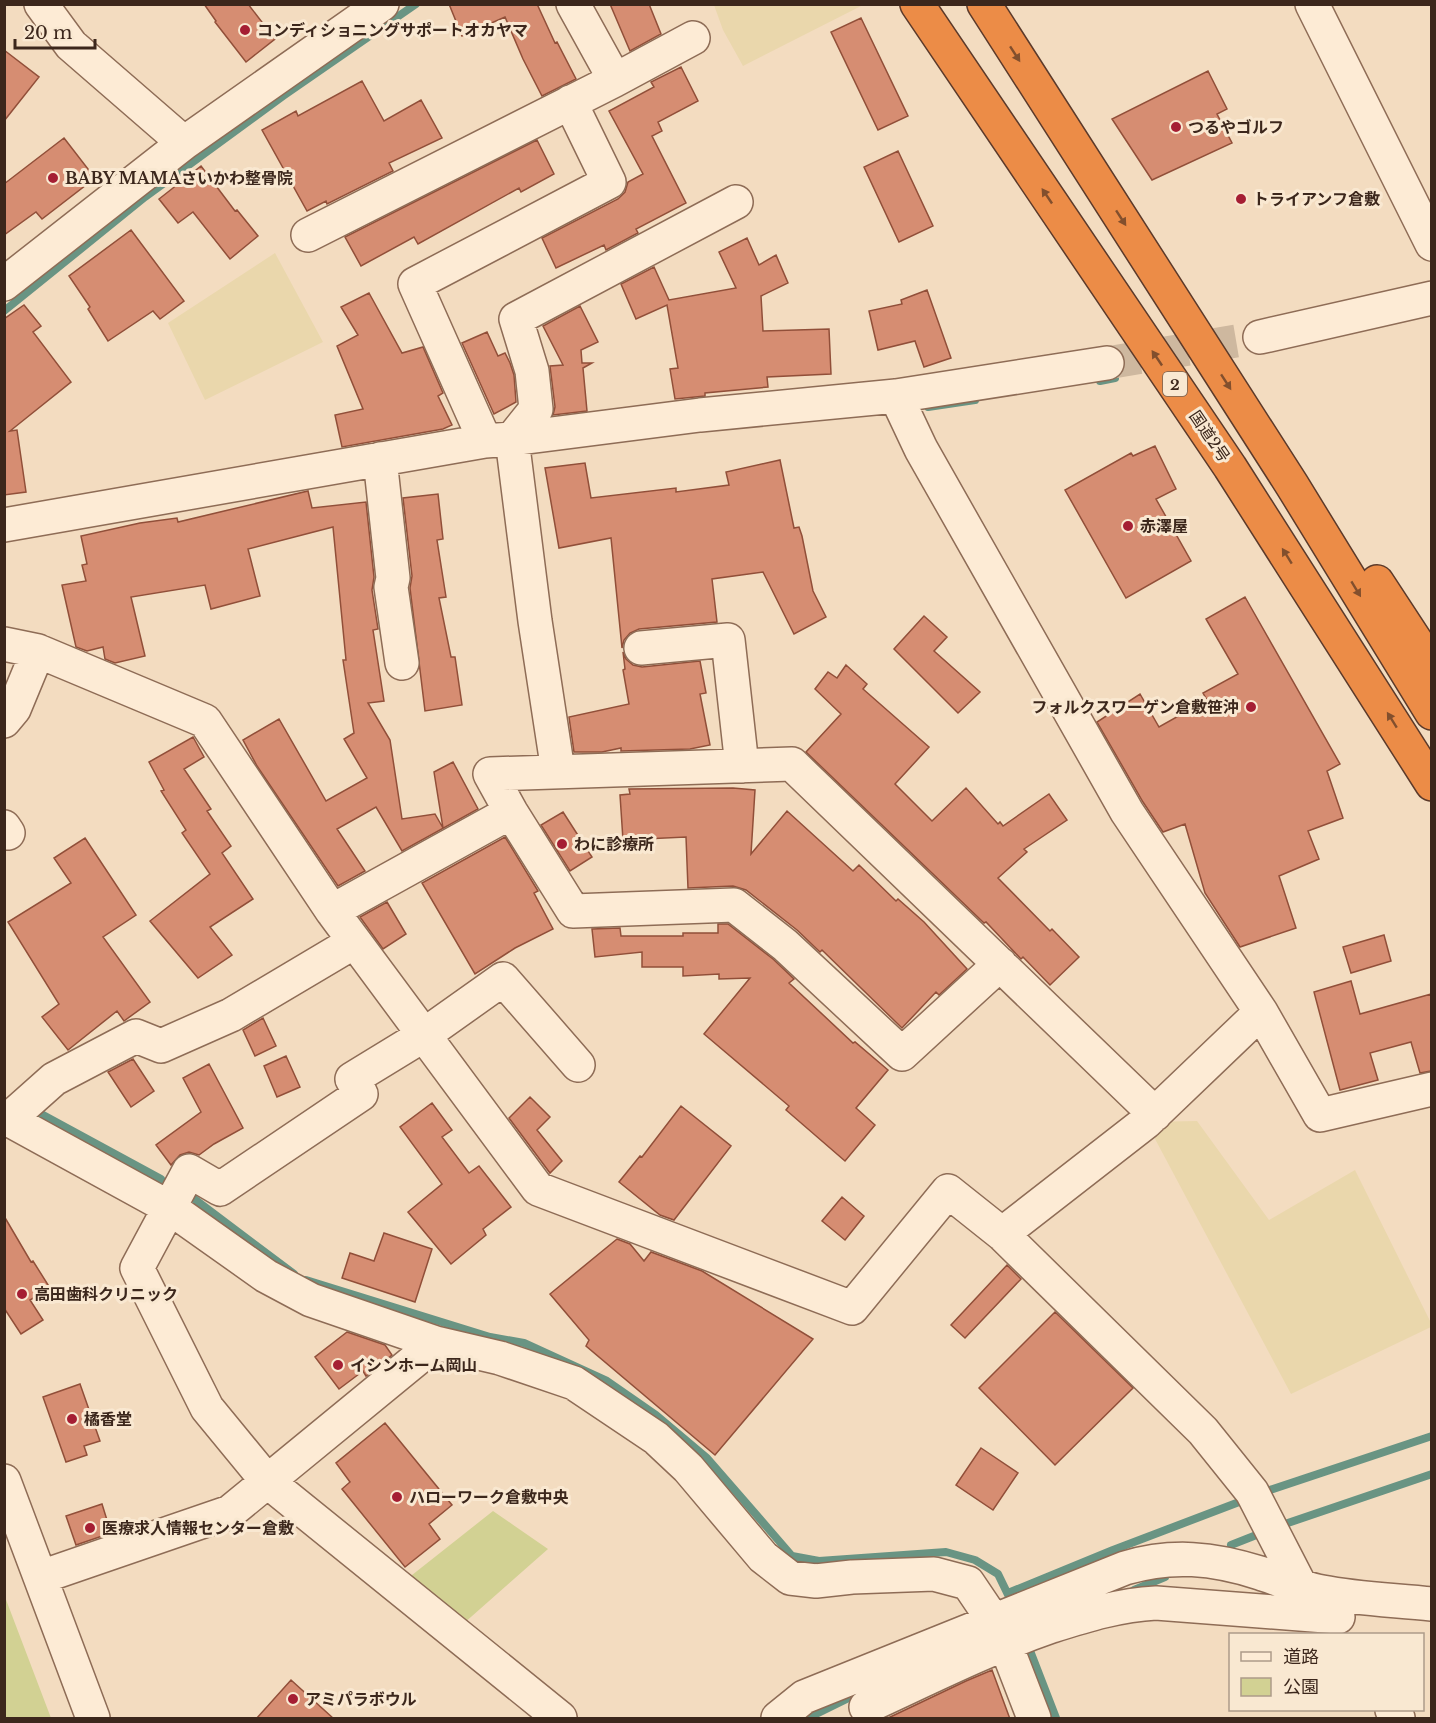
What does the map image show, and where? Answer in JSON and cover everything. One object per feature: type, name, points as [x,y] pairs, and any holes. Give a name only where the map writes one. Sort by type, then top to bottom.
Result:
[{"type":"highway","name":"国道2号","points":[[917,4],[1230,467],[1427,777]]},
{"type":"highway","points":[[984,4],[1292,485],[1431,713]]},
{"type":"highway","points":[[1292,485],[1334,515],[1431,666]]},
{"type":"highway","points":[[1427,777],[1431,807]]},
{"type":"street","points":[[4,284],[183,143],[382,4]]},
{"type":"street","points":[[573,4],[615,80]]},
{"type":"street","points":[[1312,4],[1431,244]]},
{"type":"street","points":[[46,6],[71,45],[183,143]]},
{"type":"street","points":[[308,235],[615,80],[693,38]]},
{"type":"street","points":[[558,771],[506,445],[416,284],[609,183],[570,102]]},
{"type":"street","points":[[506,445],[536,409],[532,371],[516,319],[736,202]]},
{"type":"street","points":[[1260,337],[1431,298]]},
{"type":"street","points":[[4,525],[381,468],[506,445],[700,415],[900,406],[1107,363]]},
{"type":"street","points":[[900,406],[933,470],[1127,812],[1261,1012],[1320,1114],[1431,1089]]},
{"type":"street","points":[[381,468],[393,578],[391,587],[402,663]]},
{"type":"street","points":[[641,648],[729,640],[742,766]]},
{"type":"street","points":[[4,644],[38,651],[205,721],[354,942],[538,1189],[852,1308],[948,1191],[1002,1234],[1203,1431],[1263,1512],[1327,1608]]},
{"type":"street","points":[[4,721],[14,709],[38,651]]},
{"type":"street","points":[[999,964],[902,1054],[785,945],[734,905],[573,910],[511,812],[490,774],[792,764],[1155,1114]]},
{"type":"street","points":[[332,911],[511,812]]},
{"type":"street","points":[[354,942],[231,1015],[161,1046],[136,1036],[54,1079],[6,1119],[170,1208],[266,1276],[311,1300],[436,1343],[500,1358],[574,1383],[656,1438],[688,1468],[763,1557],[790,1578],[816,1581],[852,1577],[934,1574],[968,1583],[1013,1626],[1034,1719]]},
{"type":"street","points":[[560,1719],[267,1481],[207,1408],[137,1268],[189,1171],[220,1189],[361,1094],[351,1079],[424,1035],[503,979],[578,1065]]},
{"type":"street","points":[[1002,1234],[1155,1114],[1261,1012]]},
{"type":"street","points":[[41,1577],[230,1512],[436,1343]]},
{"type":"street","points":[[4,1481],[93,1719]]},
{"type":"street","points":[[1063,1610],[1125,1568],[1161,1559],[1185,1558],[1257,1572],[1327,1608]]},
{"type":"street","points":[[778,1719],[804,1697],[862,1698],[1013,1626],[1063,1610],[1156,1603],[1327,1608],[1431,1604]]},
{"type":"shaded area","points":[[865,4],[743,66],[723,30],[714,5]]},
{"type":"shaded area","points":[[275,253],[323,342],[205,400],[168,323]]},
{"type":"shaded area","points":[[1197,1121],[1269,1220],[1355,1170],[1431,1327],[1291,1394],[1146,1122]]},
{"type":"green space","points":[[493,1511],[548,1549],[463,1624],[407,1579]]},
{"type":"green space","points":[[5,1597],[51,1718],[5,1718]]},
{"type":"building","name":"コンディショニングサポートオカヤマ","points":[[204,4],[248,4],[275,39],[246,62]]},
{"type":"building","points":[[449,4],[537,4],[555,43],[557,42],[576,79],[542,96],[505,17],[462,36]]},
{"type":"building","points":[[610,4],[649,4],[661,34],[630,51]]},
{"type":"building","points":[[861,18],[908,116],[878,130],[831,32]]},
{"type":"building","points":[[4,50],[39,77],[4,121]]},
{"type":"building","points":[[681,67],[698,101],[658,122],[662,131],[652,136],[686,203],[636,229],[638,233],[606,250],[604,245],[556,268],[542,238],[618,199],[625,192],[628,182],[643,174],[609,111],[654,87],[651,82]]},
{"type":"building","points":[[1208,71],[1227,109],[1217,114],[1232,143],[1152,180],[1112,119]]},
{"type":"building","points":[[362,81],[384,121],[421,100],[442,138],[389,163],[393,171],[327,204],[326,201],[307,211],[262,130],[296,111],[298,116]]},
{"type":"building","name":"BABY MAMAさいかわ整骨院","points":[[64,138],[95,178],[42,219],[36,212],[4,235],[4,184]]},
{"type":"building","points":[[537,140],[554,174],[521,192],[519,188],[418,244],[414,237],[361,266],[345,237]]},
{"type":"building","points":[[898,151],[933,226],[899,242],[864,167]]},
{"type":"building","points":[[201,166],[235,211],[237,210],[258,236],[230,259],[193,212],[178,223],[159,199]]},
{"type":"building","points":[[131,230],[184,301],[160,319],[153,311],[108,341],[88,309],[90,307],[69,276]]},
{"type":"building","points":[[747,238],[759,265],[776,255],[788,283],[761,296],[763,331],[829,329],[831,374],[767,377],[768,387],[705,393],[705,396],[675,399],[670,369],[678,368],[667,305],[636,319],[621,284],[654,267],[669,300],[736,288],[719,252]]},
{"type":"building","points":[[927,290],[951,358],[924,367],[915,341],[878,350],[869,311],[902,304],[901,300]]},
{"type":"building","points":[[369,293],[402,353],[423,347],[443,393],[438,396],[452,425],[443,429],[342,447],[335,415],[363,409],[337,346],[358,335],[341,307]]},
{"type":"building","points":[[24,305],[41,326],[33,332],[71,382],[10,431],[17,430],[26,492],[4,495],[4,319]]},
{"type":"building","points":[[580,306],[598,342],[581,350],[582,363],[592,363],[583,368],[587,411],[553,415],[555,407],[550,366],[563,365],[543,326]]},
{"type":"building","points":[[487,332],[498,356],[505,353],[514,375],[516,402],[494,414],[462,343]]},
{"type":"building","points":[[1155,446],[1176,489],[1156,499],[1191,561],[1126,598],[1065,490],[1131,453],[1133,456]]},
{"type":"building","points":[[780,460],[794,528],[799,527],[813,591],[826,617],[794,634],[763,572],[712,579],[717,622],[639,629],[630,633],[624,640],[622,648],[611,538],[559,548],[545,468],[585,463],[591,498],[676,488],[676,492],[729,485],[726,472]]},
{"type":"building","points":[[308,491],[312,508],[366,502],[374,577],[372,590],[378,629],[373,630],[384,701],[368,703],[390,740],[402,819],[435,814],[443,828],[434,772],[453,762],[478,809],[402,851],[376,807],[337,829],[365,871],[338,886],[257,766],[243,740],[279,719],[326,801],[367,778],[344,739],[354,733],[343,660],[346,660],[333,527],[248,549],[260,596],[211,609],[205,585],[131,597],[145,656],[115,663],[105,659],[103,647],[87,651],[76,647],[62,585],[86,581],[82,565],[87,564],[81,536],[140,523],[177,518],[178,522]]},
{"type":"building","points":[[438,494],[443,539],[437,540],[446,597],[439,598],[451,657],[455,657],[462,705],[425,711],[410,588],[412,576],[403,498]]},
{"type":"building","points":[[1245,597],[1340,764],[1327,771],[1343,818],[1308,831],[1319,859],[1279,876],[1296,928],[1240,947],[1205,893],[1185,824],[1163,832],[1097,722],[1140,694],[1159,727],[1207,700],[1203,693],[1238,674],[1206,619]]},
{"type":"building","points":[[924,616],[947,637],[934,651],[980,692],[958,713],[894,649]]},
{"type":"building","points":[[623,652],[626,659],[633,665],[642,667],[700,661],[706,693],[700,694],[710,745],[690,749],[621,751],[621,748],[602,752],[574,752],[569,717],[629,704],[623,670],[625,669]]},
{"type":"building","points":[[846,665],[867,684],[863,689],[929,747],[895,784],[932,821],[966,788],[998,824],[1000,822],[1003,826],[1049,794],[1067,820],[1024,849],[1027,852],[998,878],[1079,957],[1050,985],[806,752],[841,714],[815,689],[828,672],[837,678]]},
{"type":"building","points":[[193,737],[204,757],[184,769],[211,809],[207,811],[231,846],[222,853],[253,899],[210,927],[232,955],[198,978],[150,921],[210,874],[182,833],[186,830],[161,791],[164,790],[149,762]]},
{"type":"building","points":[[733,788],[755,790],[751,854],[787,811],[853,871],[859,865],[896,901],[898,899],[924,922],[967,969],[939,995],[936,992],[902,1028],[822,950],[820,952],[797,930],[746,890],[733,886],[688,888],[686,837],[623,840],[620,795],[630,794],[629,789]]},
{"type":"building","name":"わに診療所","points":[[563,812],[592,857],[570,871],[541,825]]},
{"type":"building","points":[[505,837],[538,891],[534,893],[553,929],[515,948],[475,974],[422,883]]},
{"type":"building","points":[[85,838],[136,915],[103,937],[150,1002],[124,1021],[117,1011],[68,1050],[42,1017],[59,1004],[8,922],[71,883],[54,858]]},
{"type":"building","points":[[387,902],[406,934],[383,949],[360,917]]},
{"type":"building","points":[[718,924],[728,924],[773,959],[794,979],[789,983],[853,1043],[855,1042],[888,1070],[856,1108],[875,1125],[845,1161],[786,1110],[789,1106],[704,1034],[750,978],[719,979],[719,974],[683,976],[683,967],[642,967],[642,952],[595,957],[592,929],[620,928],[621,936],[683,936],[683,933],[718,933]]},
{"type":"building","points":[[1384,935],[1391,961],[1351,973],[1343,947]]},
{"type":"building","points":[[1351,981],[1360,1014],[1431,994],[1431,1071],[1420,1073],[1411,1042],[1370,1053],[1378,1080],[1340,1090],[1314,992]]},
{"type":"building","points":[[263,1018],[276,1046],[255,1056],[243,1030]]},
{"type":"building","points":[[286,1056],[300,1087],[277,1097],[264,1066]]},
{"type":"building","points":[[133,1059],[154,1091],[131,1107],[108,1072]]},
{"type":"building","points":[[209,1064],[243,1128],[199,1155],[189,1152],[180,1155],[171,1165],[156,1145],[201,1112],[183,1078]]},
{"type":"building","points":[[530,1097],[550,1117],[537,1130],[562,1161],[550,1173],[509,1118]]},
{"type":"building","points":[[432,1103],[452,1130],[442,1137],[469,1173],[479,1166],[511,1207],[483,1229],[486,1235],[451,1264],[408,1212],[442,1184],[400,1127]]},
{"type":"building","points":[[681,1106],[731,1146],[674,1220],[660,1215],[619,1182],[640,1156],[642,1157]]},
{"type":"building","points":[[842,1197],[864,1216],[845,1240],[822,1221]]},
{"type":"building","name":"高田歯科クリニック","points":[[4,1216],[31,1262],[33,1261],[50,1288],[30,1300],[43,1320],[21,1334],[4,1308]]},
{"type":"building","points":[[384,1233],[432,1249],[415,1302],[342,1278],[350,1253],[374,1261]]},
{"type":"building","points":[[617,1239],[630,1244],[644,1261],[651,1252],[702,1271],[813,1339],[715,1455],[586,1346],[589,1340],[550,1294]]},
{"type":"building","points":[[1007,1265],[1021,1279],[965,1338],[951,1325]]},
{"type":"building","points":[[1055,1312],[1133,1388],[1055,1465],[979,1388]]},
{"type":"building","points":[[347,1332],[385,1345],[392,1355],[366,1376],[363,1371],[339,1389],[315,1357]]},
{"type":"building","name":"橘香堂","points":[[80,1384],[100,1441],[84,1446],[87,1455],[66,1462],[43,1397]]},
{"type":"building","name":"ハローワーク倉敷中央","points":[[385,1423],[452,1505],[429,1524],[440,1539],[405,1567],[342,1489],[350,1482],[336,1463]]},
{"type":"building","points":[[981,1448],[1018,1473],[993,1510],[956,1485]]},
{"type":"building","name":"医療求人情報センター倉敷","points":[[102,1504],[111,1533],[76,1545],[66,1516]]},
{"type":"building","points":[[992,1670],[1010,1719],[886,1719],[966,1681]]},
{"type":"building","name":"アミパラボウル","points":[[291,1680],[334,1719],[256,1719]]},
{"type":"waterway","points":[[4,311],[145,197],[283,96],[416,4]]},
{"type":"waterway","points":[[1100,381],[1115,378]]},
{"type":"waterway","points":[[928,407],[975,400]]},
{"type":"waterway","points":[[32,1109],[161,1179]]},
{"type":"waterway","points":[[185,1192],[294,1274]]},
{"type":"waterway","points":[[306,1280],[490,1337],[524,1343],[607,1381],[656,1415],[707,1458],[792,1556],[819,1561],[946,1552],[975,1560],[998,1574],[1013,1605]]},
{"type":"waterway","points":[[1261,1493],[1432,1436]]},
{"type":"waterway","points":[[1276,1527],[1432,1474]]},
{"type":"waterway","points":[[1008,1593],[1247,1499]]},
{"type":"waterway","points":[[1231,1545],[1264,1532]]},
{"type":"waterway","points":[[1134,1590],[1165,1577]]},
{"type":"waterway","points":[[1027,1643],[1056,1718]]},
{"type":"waterway","points":[[808,1718],[867,1689]]},
{"type":"tunnel","points":[[1107,363],[1260,337]]},
{"type":"place","name":"コンディショニングサポートオカヤマ","points":[[245,30]]},
{"type":"place","name":"つるやゴルフ","points":[[1176,127]]},
{"type":"place","name":"BABY MAMAさいかわ整骨院","points":[[53,178]]},
{"type":"place","name":"トライアンフ倉敷","points":[[1241,199]]},
{"type":"place","name":"赤澤屋","points":[[1128,526]]},
{"type":"place","name":"フォルクスワーゲン倉敷笹沖","points":[[1251,707]]},
{"type":"place","name":"わに診療所","points":[[562,844]]},
{"type":"place","name":"高田歯科クリニック","points":[[22,1294]]},
{"type":"place","name":"イシンホーム岡山","points":[[338,1365]]},
{"type":"place","name":"橘香堂","points":[[72,1419]]},
{"type":"place","name":"ハローワーク倉敷中央","points":[[397,1497]]},
{"type":"place","name":"医療求人情報センター倉敷","points":[[90,1528]]},
{"type":"place","name":"アミパラボウル","points":[[293,1699]]}]
